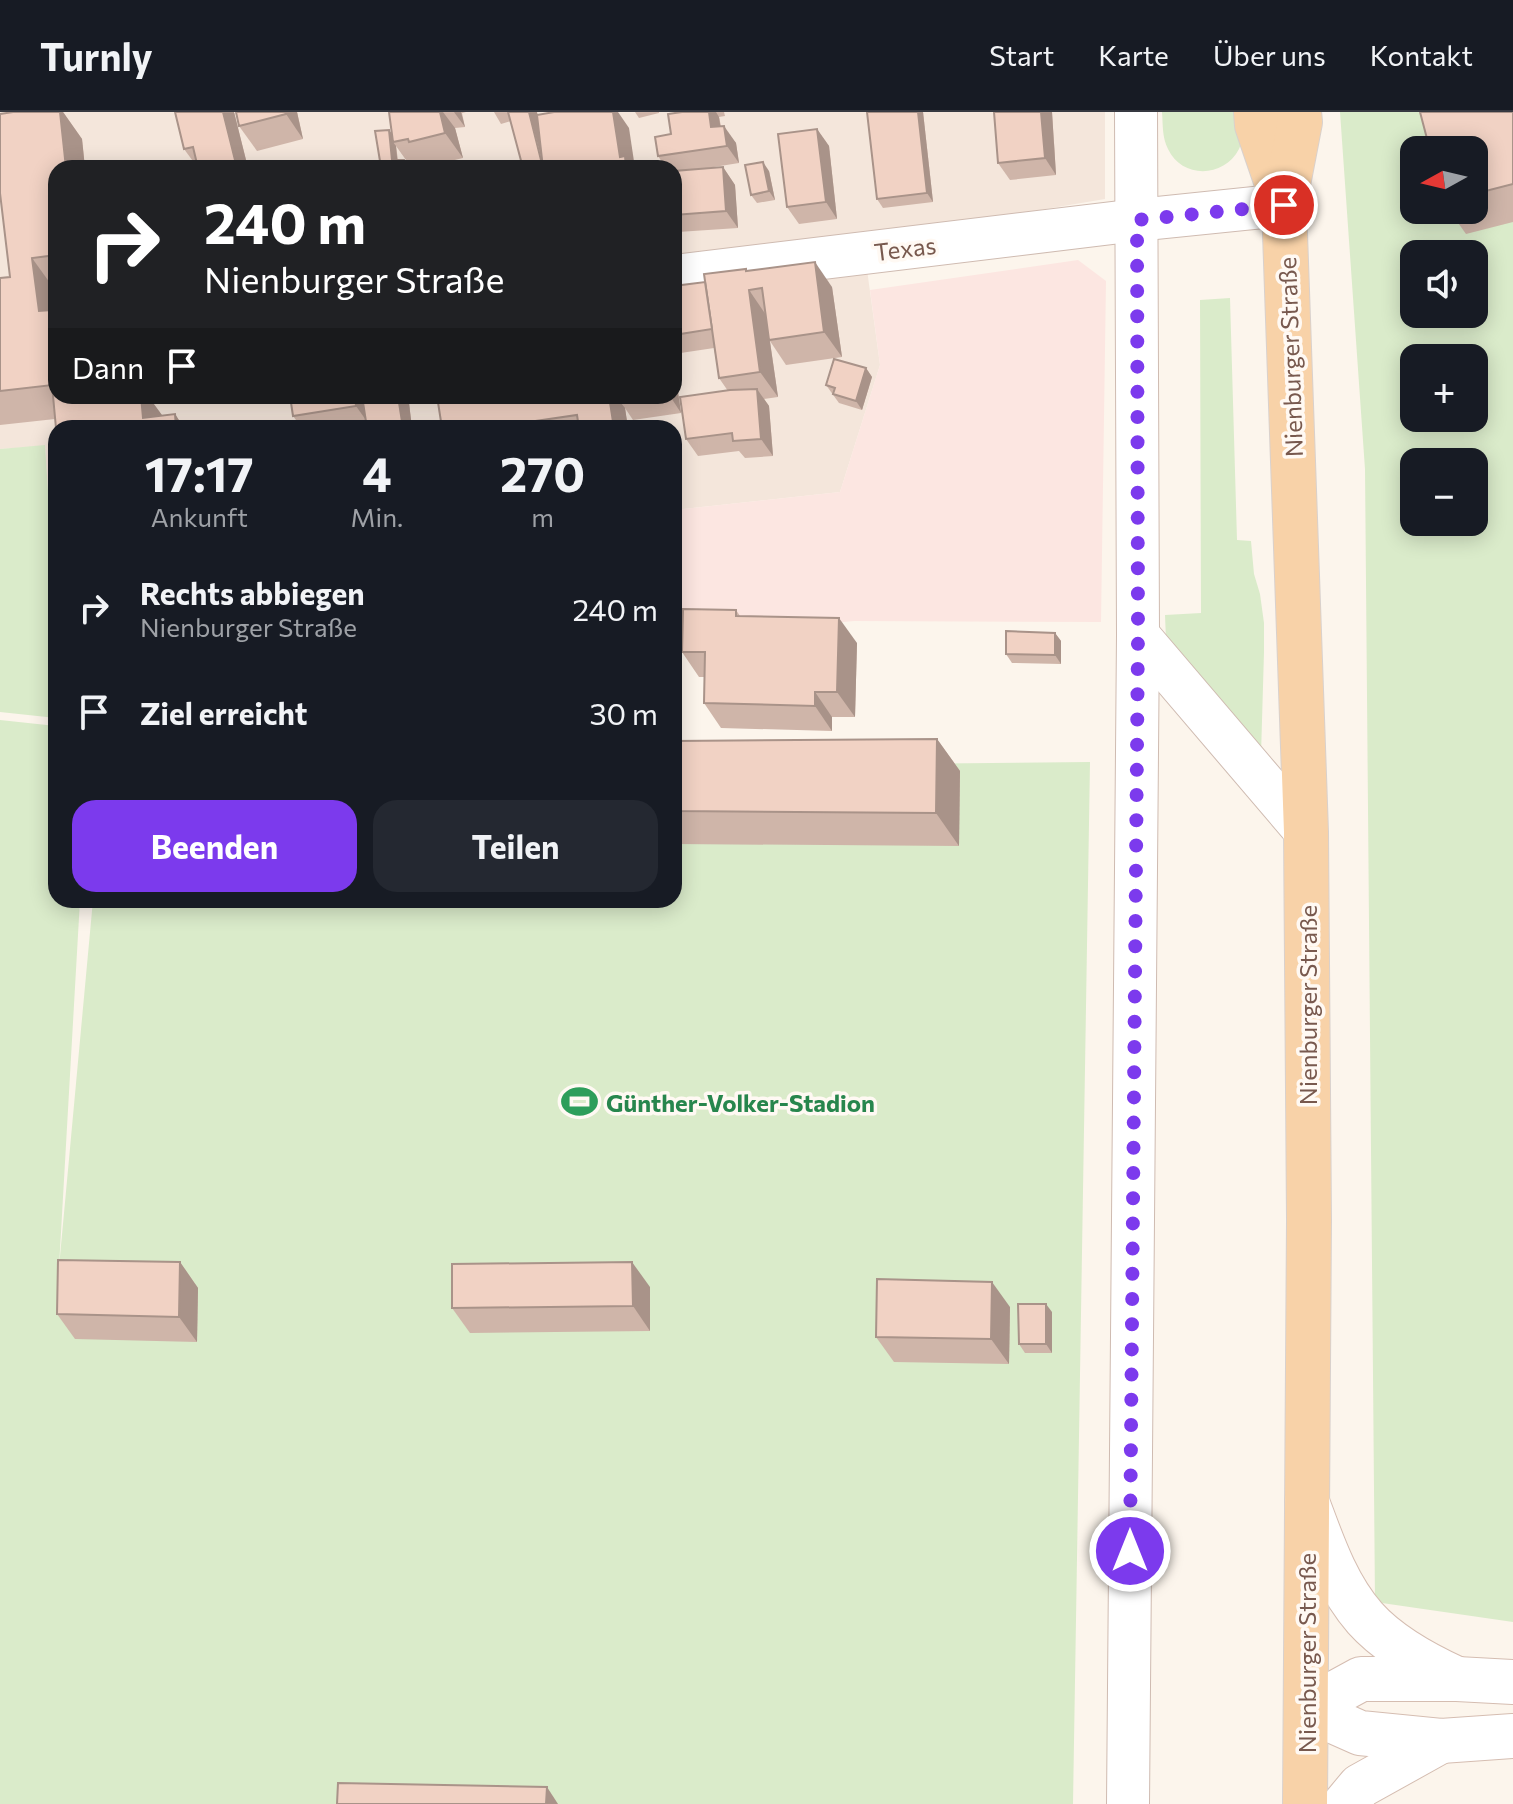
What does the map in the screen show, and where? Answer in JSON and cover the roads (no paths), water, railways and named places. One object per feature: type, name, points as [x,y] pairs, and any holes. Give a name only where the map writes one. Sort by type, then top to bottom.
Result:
[{"type":"main road","name":"Nienburger Straße","points":[[1256,112],[1257,125],[1284,205]]},
{"type":"main road","name":"Nienburger Straße","points":[[1299,112],[1300,122],[1284,205],[1306,832],[1309,1204],[1305,1804]]},
{"type":"main road","points":[[1307,1502],[1347,1594],[1365,1618],[1428,1666],[1457,1679]]},
{"type":"main road","points":[[1306,1709],[1361,1679],[1513,1682]]},
{"type":"main road","points":[[1306,1709],[1360,1733],[1441,1741],[1513,1736]]},
{"type":"main road","points":[[1345,1804],[1360,1786],[1441,1741]]},
{"type":"street","points":[[1128,1804],[1138,635],[1136,112]]},
{"type":"street","points":[[1137,220],[1284,205]]},
{"type":"street","name":"Texas","points":[[682,275],[1137,220]]},
{"type":"street","points":[[1138,635],[1306,832]]},
{"type":"place","name":"Günther-Volker-Stadion","points":[[580,1102]]}]
